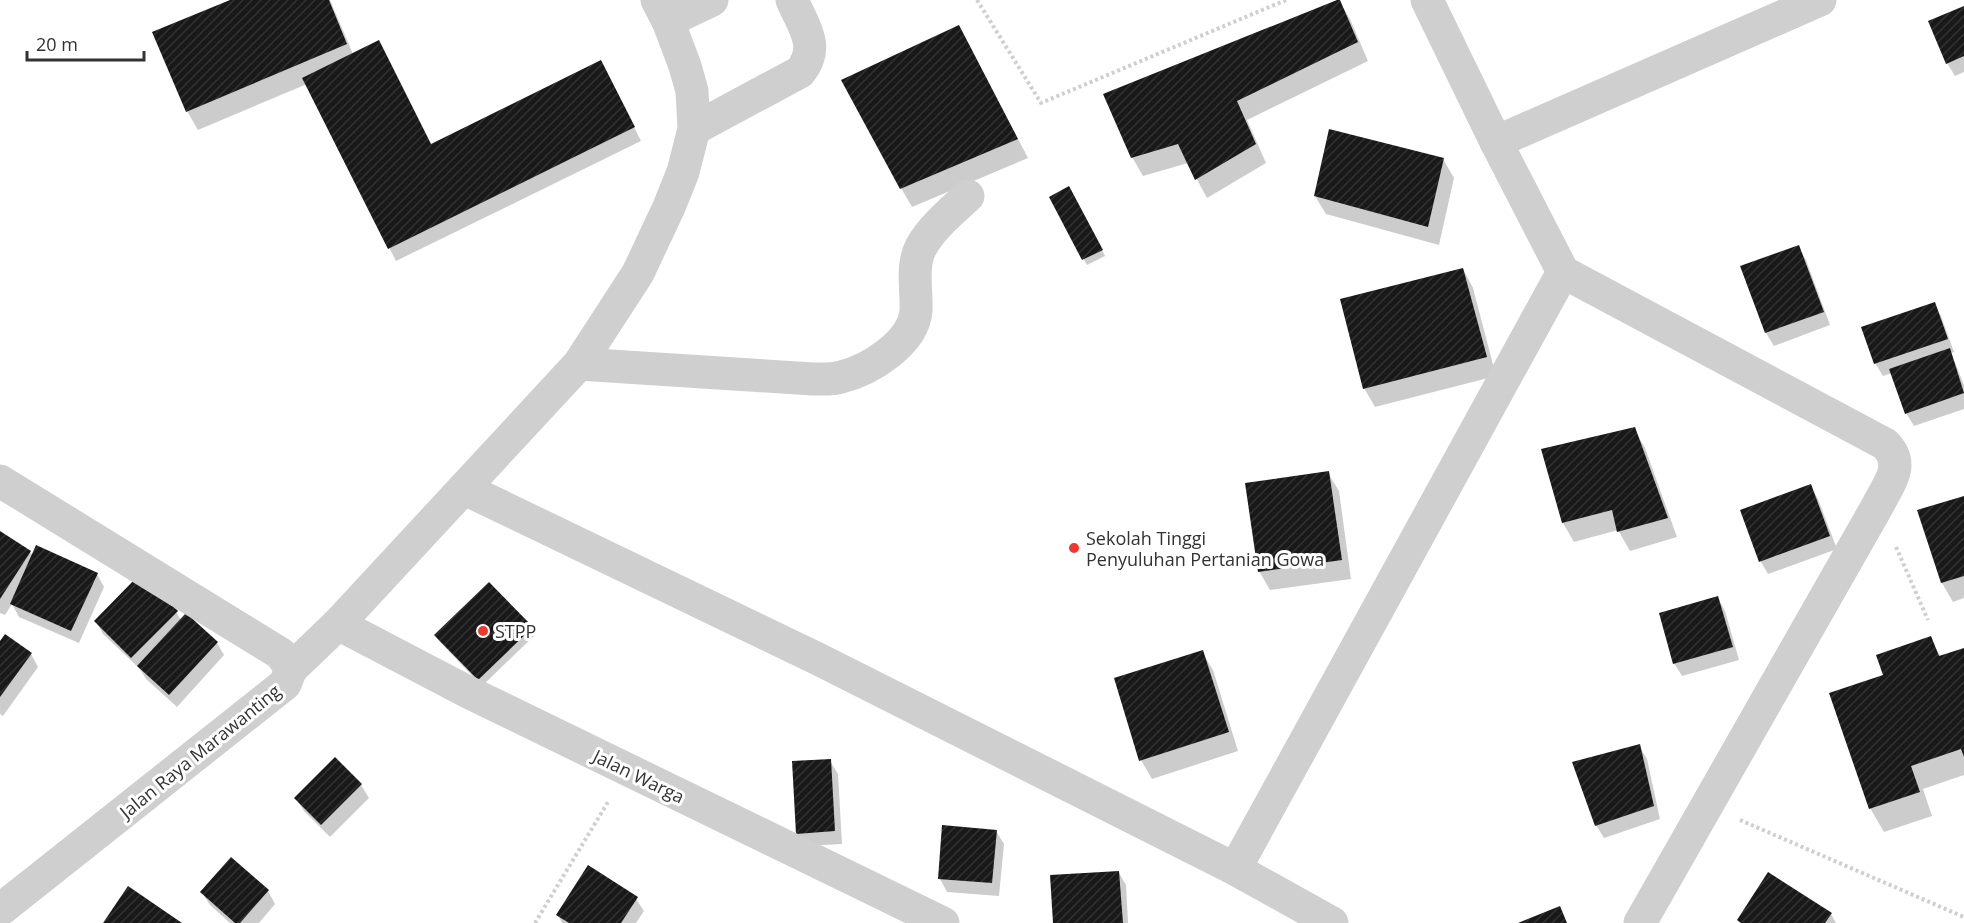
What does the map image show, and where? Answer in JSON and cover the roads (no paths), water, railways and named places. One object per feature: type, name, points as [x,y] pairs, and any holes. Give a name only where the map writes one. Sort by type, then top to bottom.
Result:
[{"type":"street","points":[[291,669],[338,624],[579,364],[638,273],[683,172],[694,129],[692,91],[686,66],[663,10],[712,0]]},
{"type":"street","points":[[694,129],[800,72],[807,63],[811,50],[809,39],[792,0]]},
{"type":"street","points":[[1427,0],[1563,272],[1885,444],[1893,452],[1896,460],[1893,474],[1878,505],[1640,923]]},
{"type":"street","points":[[1496,142],[1820,0]]},
{"type":"street","points":[[579,364],[813,379],[839,378],[860,371],[902,343],[912,328],[916,307],[915,267],[921,248],[937,226],[968,196]]},
{"type":"street","points":[[1235,869],[1563,272]]},
{"type":"street","name":"Jalan Raya Marawanting","points":[[0,481],[281,654],[291,669],[285,684],[0,910]]},
{"type":"street","points":[[465,489],[818,659],[1235,869],[1332,923]]},
{"type":"street","name":"Jalan Warga","points":[[338,624],[466,691],[943,923]]},
{"type":"place","name":"Sekolah Tinggi Penyuluhan Pertanian Gowa","points":[[1074,548]]},
{"type":"place","name":"STPP","points":[[483,631]]}]
